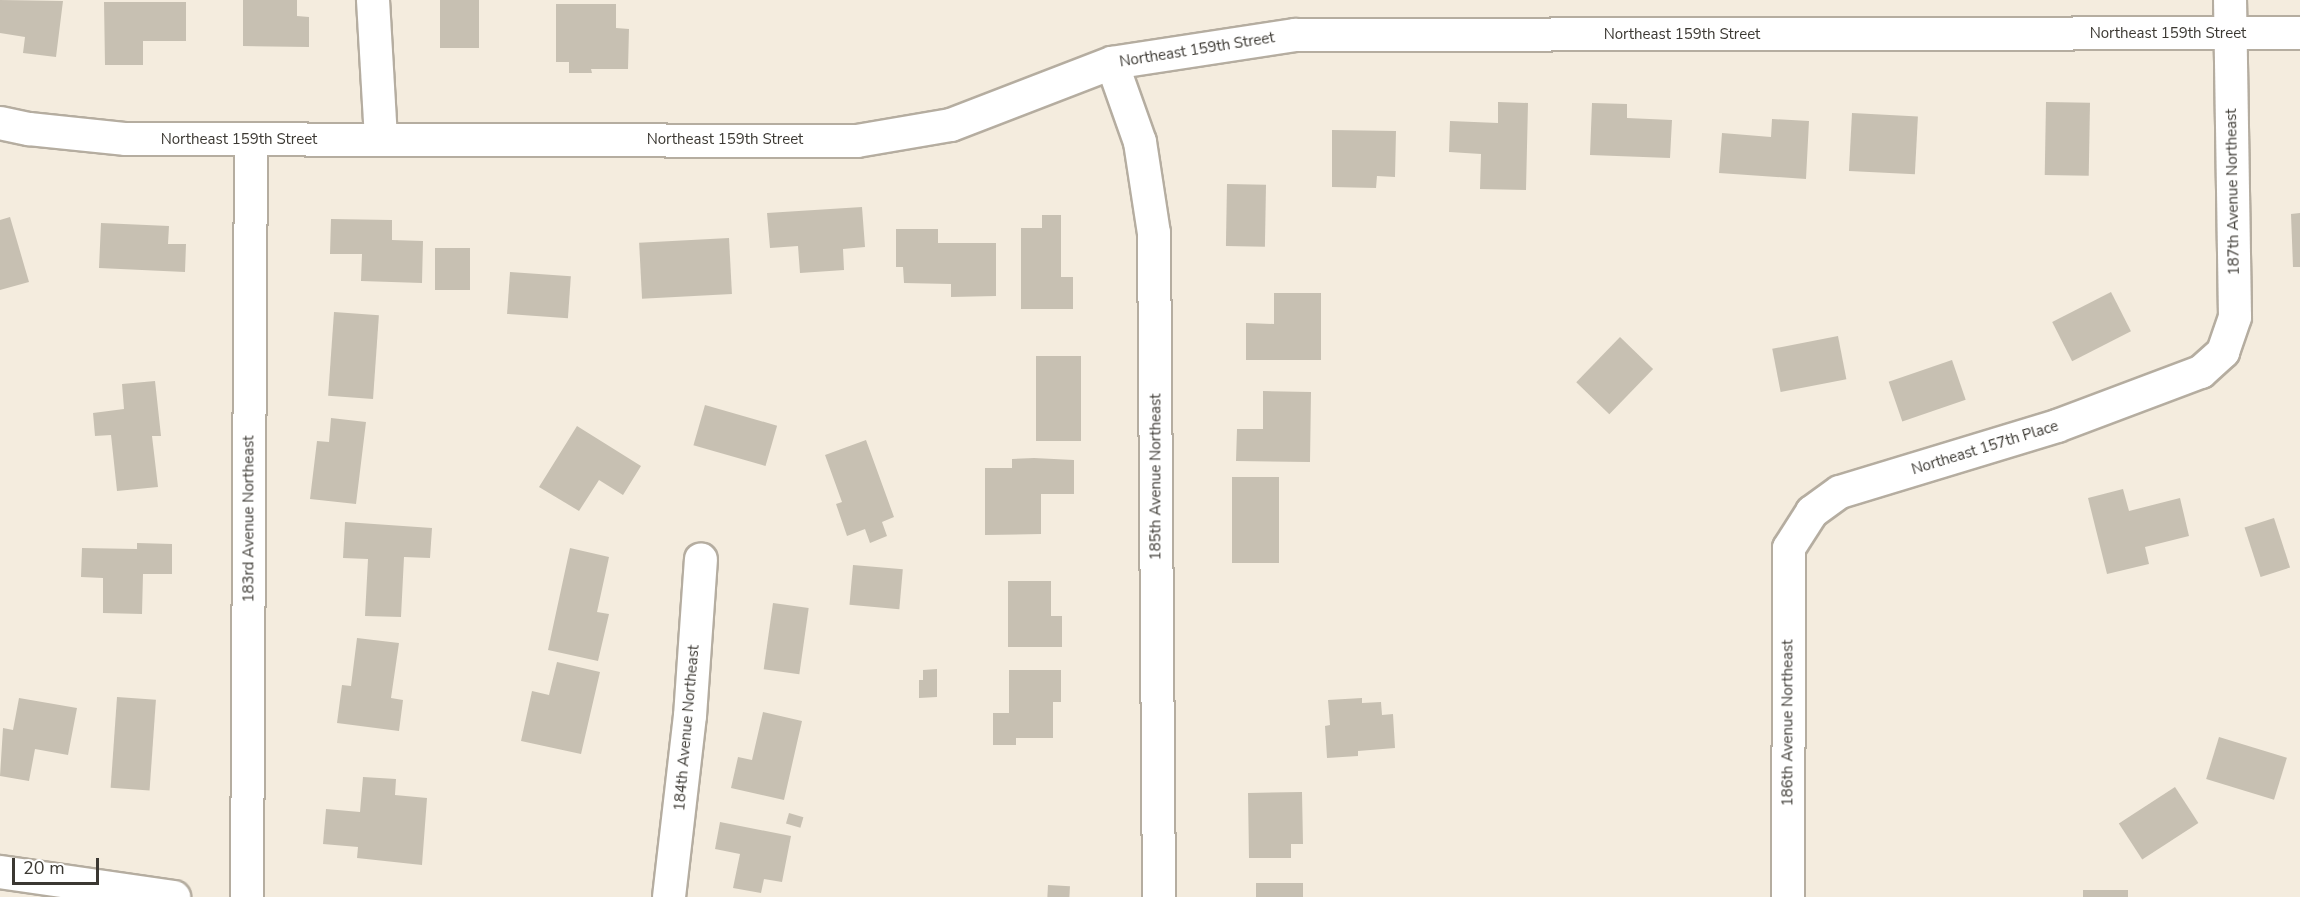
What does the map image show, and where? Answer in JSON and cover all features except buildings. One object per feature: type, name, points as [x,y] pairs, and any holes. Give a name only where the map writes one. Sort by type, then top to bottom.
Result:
[{"type":"street","points":[[373,0],[381,138]]},
{"type":"street","name":"187th Avenue Northeast","points":[[2201,372],[2223,352],[2235,317],[2230,0]]},
{"type":"street","name":"Northeast 159th Street","points":[[0,123],[29,129],[126,139],[857,141],[951,125],[1112,63],[1295,35],[2300,33]]},
{"type":"street","name":"185th Avenue Northeast","points":[[1112,63],[1140,142],[1155,233],[1159,897]]},
{"type":"street","name":"183rd Avenue Northeast","points":[[247,897],[251,141]]},
{"type":"street","name":"Northeast 157th Place","points":[[1789,548],[1812,512],[1840,492],[2057,426],[2201,372]]},
{"type":"street","name":"186th Avenue Northeast","points":[[1788,897],[1789,548]]},
{"type":"street","name":"184th Avenue Northeast","points":[[669,897],[690,716],[701,559]]},
{"type":"street","points":[[7,881],[174,897]]}]
